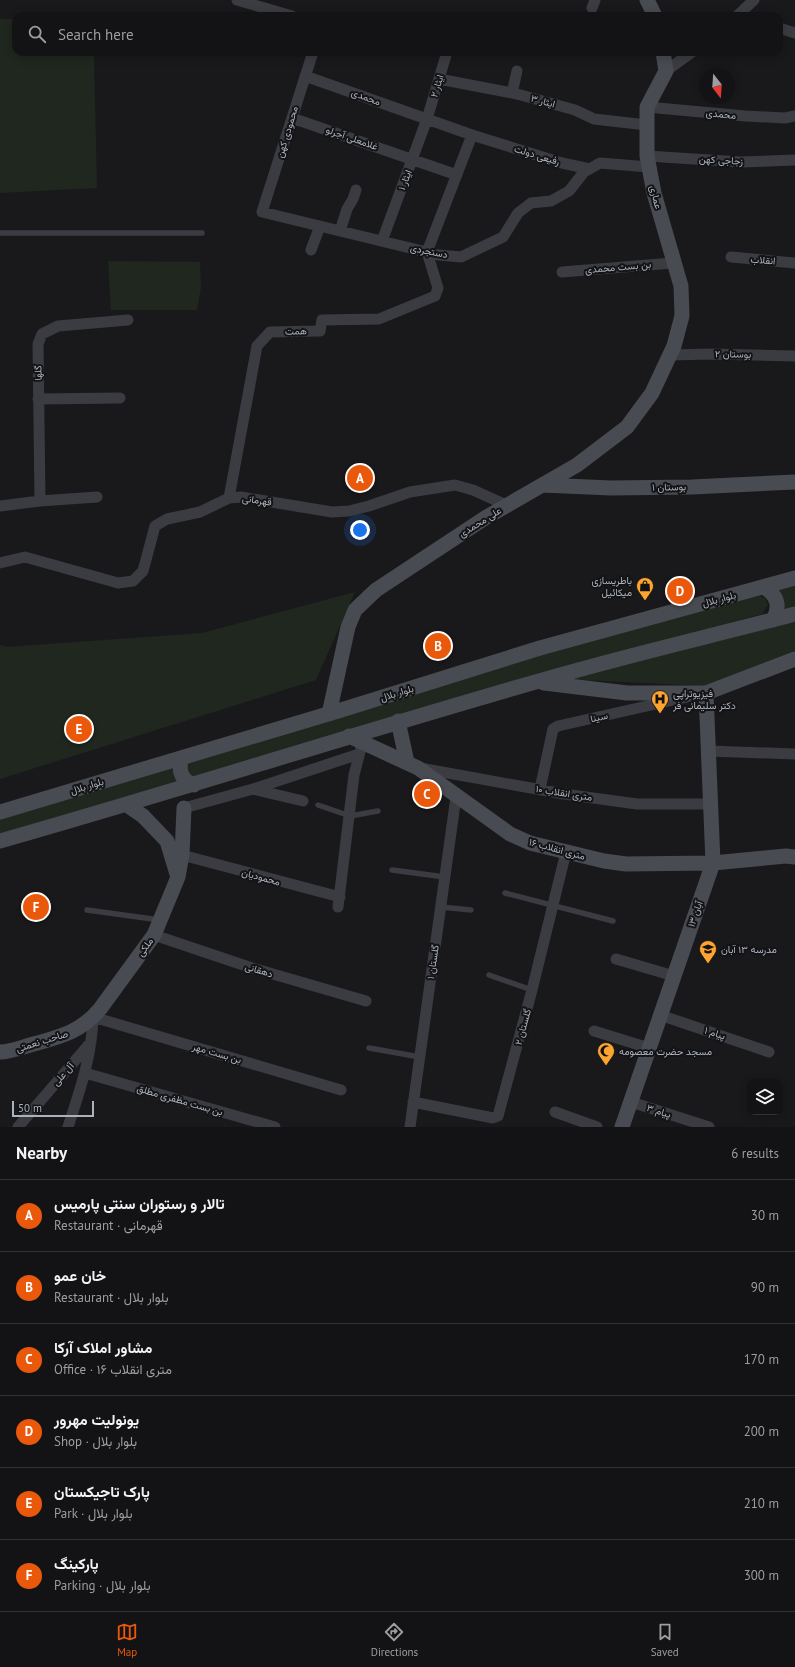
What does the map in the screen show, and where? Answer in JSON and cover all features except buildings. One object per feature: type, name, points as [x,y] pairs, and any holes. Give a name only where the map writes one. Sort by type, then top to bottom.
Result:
[{"type":"street","points":[[237,0],[278,12]]},
{"type":"street","points":[[647,0],[653,12]]},
{"type":"street","points":[[741,12],[754,0]]},
{"type":"street","points":[[783,29],[795,33]]},
{"type":"street","name":"محمودی کهن","points":[[262,212],[312,56]]},
{"type":"street","name":"ایثار ۲","points":[[427,119],[446,56]]},
{"type":"street","points":[[664,56],[666,71]]},
{"type":"street","name":"عماری","points":[[670,355],[682,316],[681,286],[673,263],[654,193],[648,162],[647,106],[666,71],[687,56]]},
{"type":"street","points":[[512,93],[517,71]]},
{"type":"street","name":"محمدی","points":[[305,76],[427,119]]},
{"type":"street","name":"ایثار ۳","points":[[439,79],[512,93],[575,110],[594,119],[647,125]]},
{"type":"street","name":"محمدی","points":[[647,106],[745,116],[785,118],[795,116]]},
{"type":"street","name":"غلامعلی آجرلو","points":[[292,118],[457,175]]},
{"type":"street","name":"رفیعی دولت","points":[[427,119],[472,135],[554,160],[590,169]]},
{"type":"street","name":"۱ ایثار","points":[[382,241],[427,119]]},
{"type":"street","points":[[427,252],[472,135]]},
{"type":"street","name":"زجاجی کهن","points":[[648,162],[740,162],[795,160]]},
{"type":"street","points":[[590,169],[600,163],[648,162]]},
{"type":"street","name":"دستجردی","points":[[262,212],[439,255],[461,257],[503,237],[518,213],[531,203],[551,201],[569,191],[584,172],[590,169]]},
{"type":"street","points":[[340,231],[347,209],[356,190]]},
{"type":"street","points":[[311,250],[320,226]]},
{"type":"street","name":"همت","points":[[229,498],[257,346],[270,332],[320,331],[322,320],[379,318],[435,296],[438,288],[427,252]]},
{"type":"street","name":"انقلاب","points":[[731,257],[795,263]]},
{"type":"street","name":"بن بست محمدی","points":[[562,272],[673,263]]},
{"type":"street","name":"گلها","points":[[40,501],[38,344],[42,334],[58,326],[128,320]]},
{"type":"street","name":"بوستان ۲","points":[[670,355],[711,354],[795,356]]},
{"type":"street","name":"علی محمدی","points":[[329,714],[348,628],[355,610],[376,590],[485,518],[577,465],[627,427],[652,394],[670,355]]},
{"type":"street","points":[[38,399],[120,398]]},
{"type":"street","name":"بوستان ۱","points":[[542,485],[611,488],[692,487],[795,482]]},
{"type":"street","name":"قهرمانی","points":[[0,563],[25,557],[118,582],[133,581],[143,571],[155,526],[167,519],[200,512],[229,498],[241,497],[332,512],[349,511],[410,492],[454,485],[473,490],[506,505]]},
{"type":"street","points":[[0,506],[40,501],[97,497]]},
{"type":"street","name":"بلوار بلال","points":[[0,812],[329,714],[540,648],[795,578]]},
{"type":"street","points":[[764,587],[771,591],[776,597],[778,605],[777,613],[772,620]]},
{"type":"street","points":[[0,841],[194,785],[398,721],[535,682],[795,614]]},
{"type":"street","points":[[535,682],[627,693],[706,693],[795,659]]},
{"type":"street","name":"۱۳ آبان","points":[[622,1127],[713,863],[706,693]]},
{"type":"street","name":"سینا","points":[[540,789],[553,729],[558,726],[706,693]]},
{"type":"street","points":[[398,721],[413,765]]},
{"type":"street","name":"۱۶ متری انقلاب","points":[[349,736],[361,748],[413,765],[510,834],[530,843],[604,861],[626,864],[713,863],[786,856],[795,857]]},
{"type":"street","points":[[184,808],[253,789],[361,748]]},
{"type":"street","name":"محمودیان","points":[[182,856],[339,902],[354,775],[361,748]]},
{"type":"street","points":[[708,751],[795,754]]},
{"type":"street","points":[[184,757],[179,766],[180,772],[185,780],[194,785]]},
{"type":"street","name":"۱۰ متری انقلاب","points":[[413,765],[540,789],[637,804],[710,804]]},
{"type":"street","points":[[253,789],[303,801]]},
{"type":"street","name":"گلستان ۱","points":[[410,1127],[456,797]]},
{"type":"street","points":[[127,805],[143,816],[167,841],[178,877]]},
{"type":"street","name":"ملکی","points":[[96,1013],[154,936],[178,877],[182,856],[184,808]]},
{"type":"street","name":"گلستان ۲","points":[[413,1102],[493,1118],[498,1116],[554,905],[566,852]]},
{"type":"street","name":"دهقانی","points":[[154,936],[252,968],[366,1001]]},
{"type":"street","points":[[616,959],[674,976]]},
{"type":"street","points":[[68,1127],[85,1073],[96,1013]]},
{"type":"street","name":"صاحب نعمتی","points":[[0,1052],[14,1050],[66,1035],[80,1028],[96,1013]]},
{"type":"street","name":"بن بست مهر","points":[[96,1013],[341,1090]]},
{"type":"street","name":"پیام ۱","points":[[660,1015],[769,1052]]},
{"type":"street","points":[[594,1031],[649,1048]]},
{"type":"street","name":"آل علی","points":[[18,1127],[92,1040]]},
{"type":"street","name":"بن بست مظفری مطلق","points":[[85,1073],[274,1127]]},
{"type":"street","name":"پیام ۳","points":[[631,1102],[709,1127]]},
{"type":"street","points":[[555,1112],[598,1127]]},
{"type":"lane","points":[[0,233],[202,232]]},
{"type":"lane","points":[[318,805],[350,816],[378,811]]},
{"type":"lane","points":[[392,870],[445,877]]},
{"type":"lane","points":[[506,893],[612,921]]},
{"type":"lane","points":[[441,907],[471,910]]},
{"type":"lane","points":[[87,910],[160,920]]},
{"type":"lane","points":[[489,975],[532,990]]},
{"type":"lane","points":[[369,1048],[420,1057]]},
{"type":"shaded area","points":[[0,19],[12,19],[12,56],[94,56],[97,188],[0,193]]},
{"type":"shaded area","points":[[108,261],[200,262],[201,287],[197,310],[111,310]]},
{"type":"shaded area","points":[[795,581],[795,611],[780,615],[774,591]]},
{"type":"shaded area","points":[[355,592],[316,680],[0,779],[0,645],[6,647],[202,633]]},
{"type":"shaded area","points":[[758,595],[765,598],[768,605],[762,614],[521,680],[303,743],[51,821],[0,835],[0,818],[578,644]]},
{"type":"shaded area","points":[[795,617],[795,652],[704,686],[563,679]]},
{"type":"place","name":"تالار و رستوران سنتی پارمیس","points":[[360,478]]},
{"type":"place","name":"یونولیت مهرور","points":[[680,591]]},
{"type":"place","name":"باطریسازی میکائیل","points":[[645,601]]},
{"type":"place","name":"خان عمو","points":[[438,646]]},
{"type":"place","name":"فیزیوتراپی دکتر سلیمانی فر","points":[[660,714]]},
{"type":"place","name":"پارک تاجیکستان","points":[[79,729]]},
{"type":"place","name":"مشاور املاک آرکا","points":[[427,794]]},
{"type":"place","name":"پارکینگ","points":[[36,907]]},
{"type":"place","name":"مدرسه ۱۳ آبان","points":[[708,964]]},
{"type":"place","name":"مسجد حضرت معصومه","points":[[606,1066]]}]
